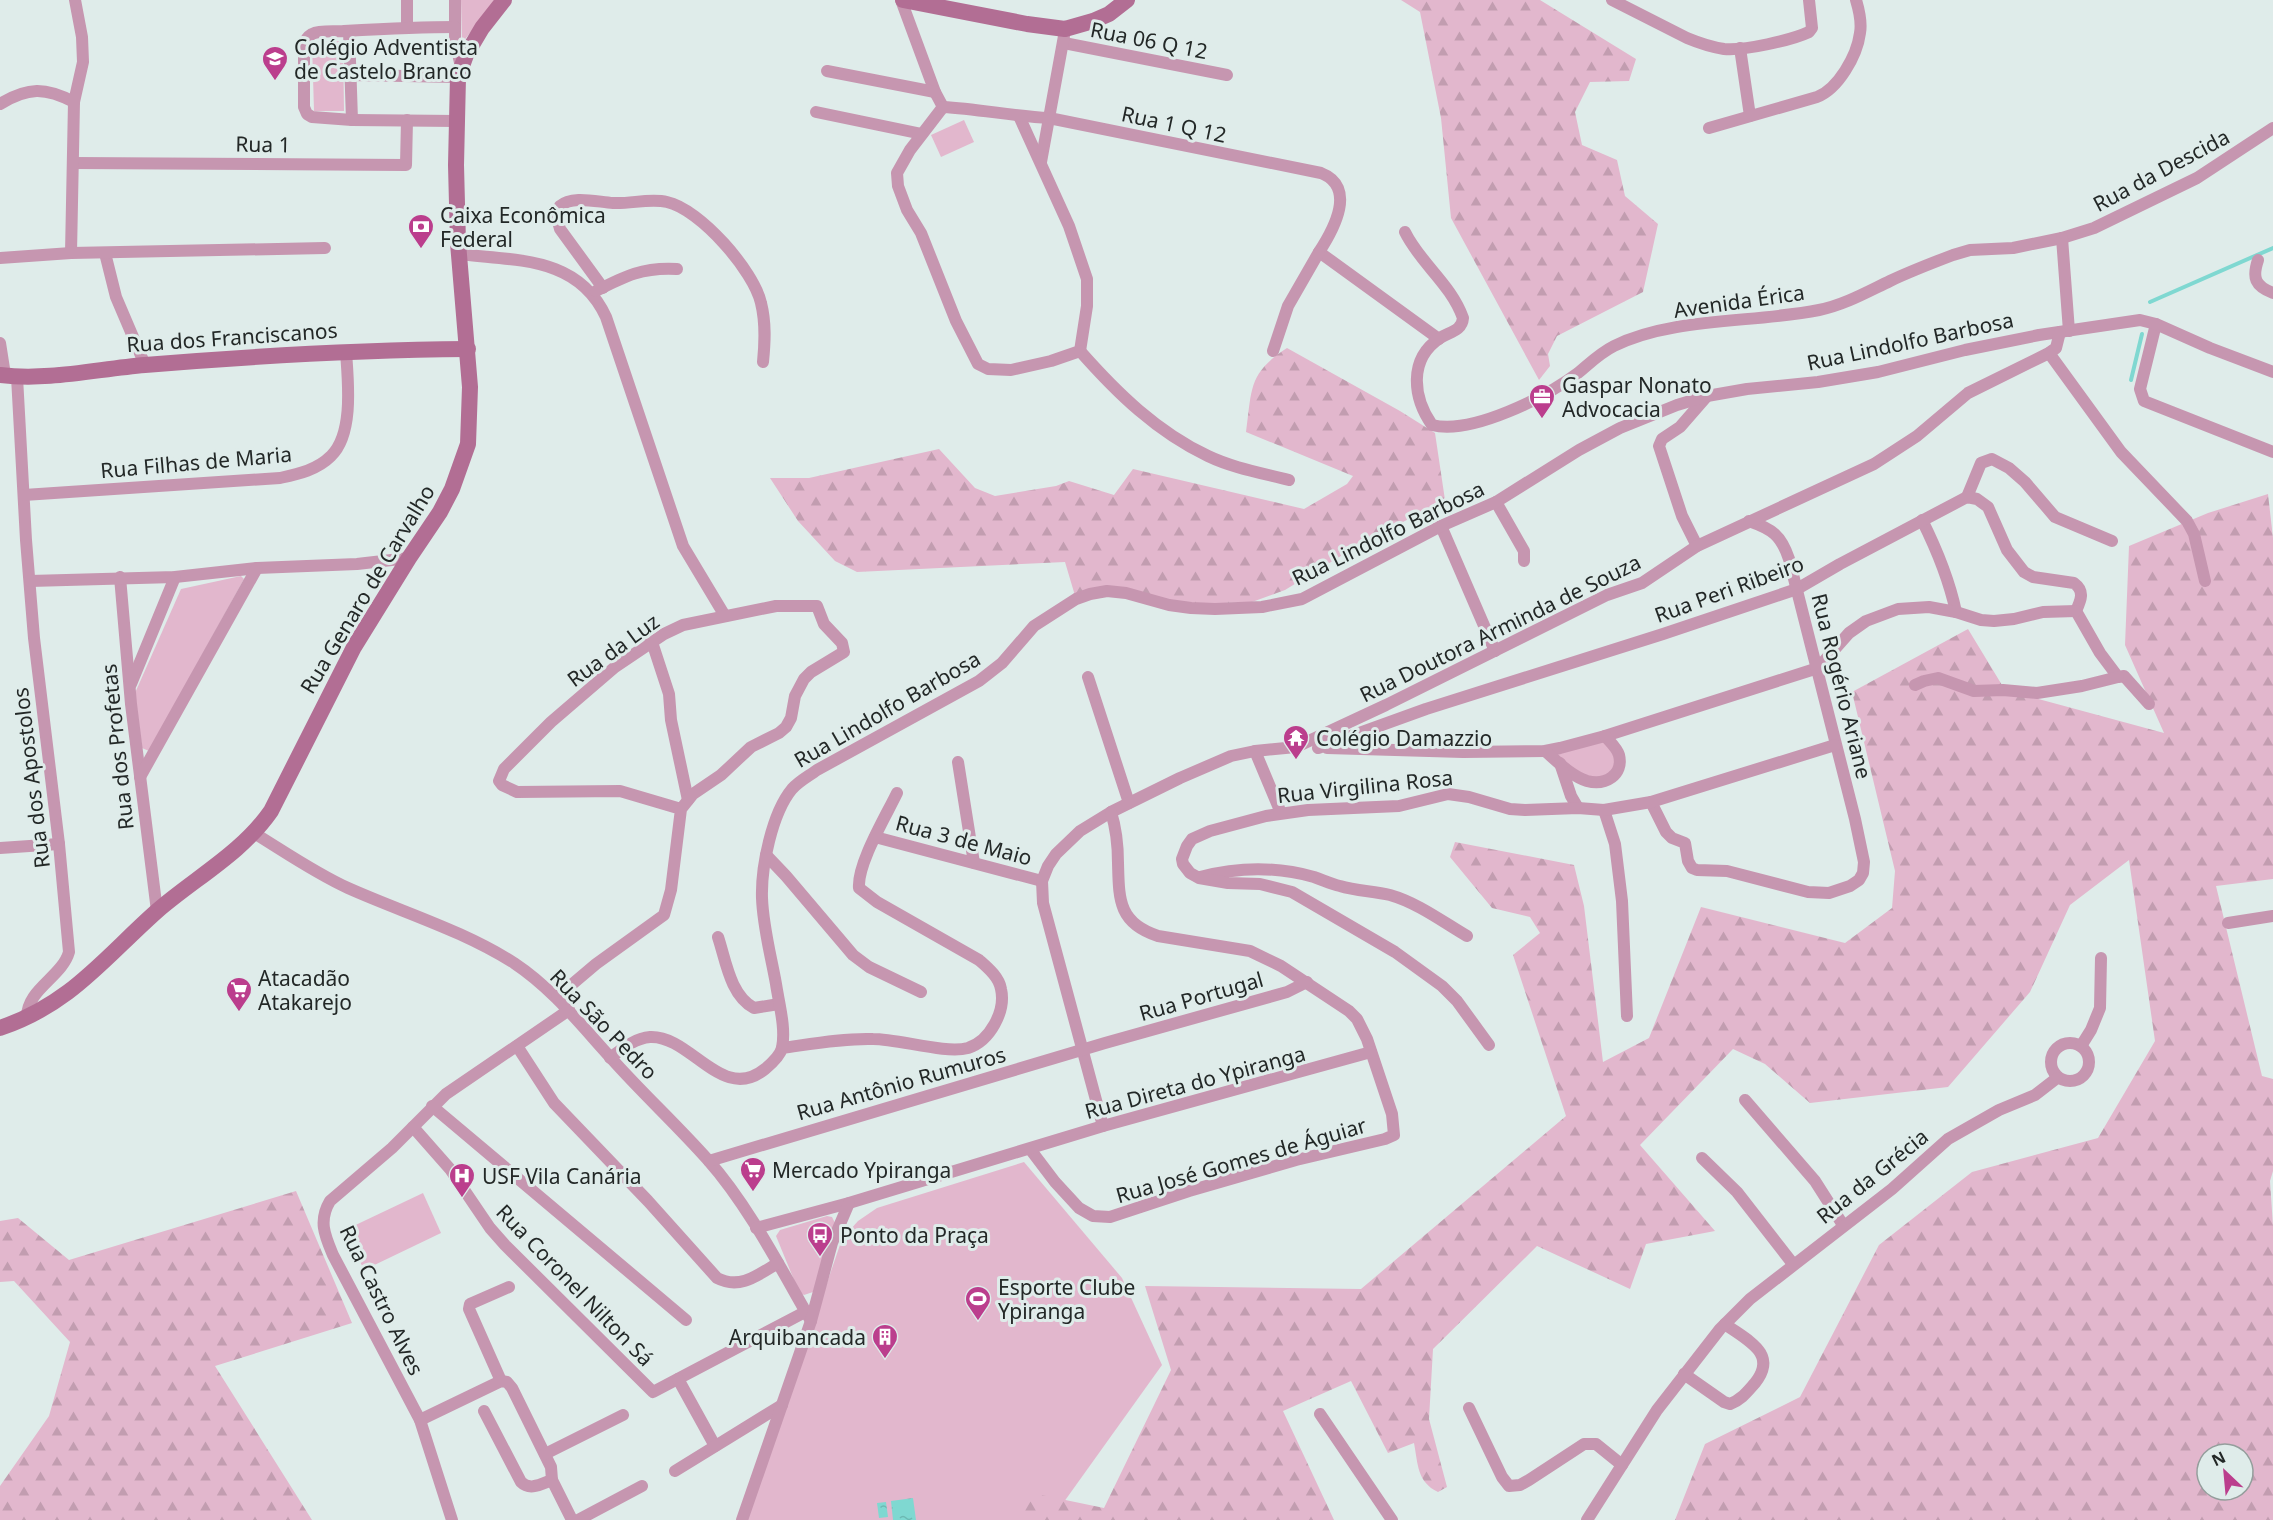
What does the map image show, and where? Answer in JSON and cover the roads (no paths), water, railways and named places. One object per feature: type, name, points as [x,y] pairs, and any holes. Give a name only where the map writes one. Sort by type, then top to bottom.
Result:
[{"type":"main road","points":[[459,72],[482,28],[504,0]]},
{"type":"main road","points":[[902,0],[1027,24],[1064,36],[1109,14],[1127,0]]},
{"type":"main road","name":"Rua Genaro de Carvalho","points":[[0,1028],[27,1017],[72,991],[157,911],[254,833],[271,811],[354,647],[440,512],[452,489],[468,444],[470,392],[460,254],[456,121],[459,72]]},
{"type":"main road","name":"Rua dos Franciscanos","points":[[7,376],[294,354],[468,349]]},
{"type":"street","points":[[70,253],[74,102],[83,62],[82,38],[75,0]]},
{"type":"street","points":[[406,28],[407,0]]},
{"type":"street","points":[[351,75],[459,72],[455,40],[455,0]]},
{"type":"street","points":[[902,0],[935,92],[943,107],[910,150],[897,173],[898,186],[907,210],[921,233],[956,321],[982,367],[1011,370],[1051,361],[1080,351]]},
{"type":"street","points":[[1612,0],[1670,31],[1700,44],[1725,49],[1775,42],[1809,32],[1812,28],[1809,0]]},
{"type":"street","points":[[1709,128],[1816,97],[1831,90],[1837,84],[1860,34],[1856,0]]},
{"type":"street","points":[[455,27],[313,34],[305,40],[304,45],[304,111],[312,117],[352,120],[456,121]]},
{"type":"street","points":[[349,31],[352,120]]},
{"type":"street","points":[[1041,162],[1064,36]]},
{"type":"street","name":"Rua 06 Q 12","points":[[1064,36],[1227,75]]},
{"type":"street","points":[[1740,48],[1750,116]]},
{"type":"street","points":[[827,70],[935,92]]},
{"type":"street","points":[[0,104],[13,96],[36,90],[48,91],[74,102]]},
{"type":"street","name":"Rua 1 Q 12","points":[[943,107],[1049,118],[1321,173],[1337,182],[1341,197],[1333,230],[1319,252]]},
{"type":"street","points":[[816,112],[922,134]]},
{"type":"street","points":[[1019,116],[1069,226],[1087,279],[1087,306],[1080,351]]},
{"type":"street","name":"Rua 1","points":[[73,163],[406,165],[407,120]]},
{"type":"street","name":"Rua da Descida","points":[[2062,238],[2094,228],[2164,195],[2220,164],[2273,129]]},
{"type":"street","points":[[725,616],[683,546],[598,290],[560,230],[557,212],[565,201],[667,202],[683,208],[699,220],[735,257],[751,278],[761,301],[766,330],[763,362]]},
{"type":"street","points":[[1273,351],[1288,306],[1319,252],[1439,339],[1459,327],[1463,318],[1443,283],[1411,245],[1405,232]]},
{"type":"street","points":[[2062,238],[2065,331],[2056,348],[2049,353],[2121,452],[2187,521],[2194,534],[2205,582]]},
{"type":"street","name":"Avenida Érica","points":[[1439,339],[1424,355],[1415,375],[1424,414],[1432,426],[1441,428],[1466,425],[1524,405],[1554,389],[1596,356],[1613,346],[1649,333],[1822,309],[1857,297],[1953,255],[1970,250],[2013,248],[2062,238]]},
{"type":"street","points":[[0,258],[70,253],[325,248]]},
{"type":"street","points":[[105,253],[116,297],[145,365]]},
{"type":"street","points":[[460,254],[538,262],[598,290]]},
{"type":"street","points":[[2258,260],[2255,273],[2257,283],[2262,289],[2273,293]]},
{"type":"street","points":[[598,290],[623,277],[647,269],[677,269]]},
{"type":"street","name":"Rua Lindolfo Barbosa","points":[[782,1048],[779,1004],[762,898],[766,855],[782,806],[788,795],[800,781],[850,751],[979,681],[1002,663],[1034,626],[1076,600],[1090,594],[1107,591],[1126,592],[1169,605],[1191,608],[1241,609],[1286,603],[1316,594],[1441,526],[1496,502],[1620,428],[1677,405],[1707,396],[1747,389],[1818,382],[1878,372],[1965,350],[2065,331],[2140,321],[2156,324]]},
{"type":"street","points":[[2273,372],[2156,324],[2140,389],[2144,401],[2273,452]]},
{"type":"street","name":"Rua dos Apostolos","points":[[0,343],[24,495],[30,581],[69,952],[64,964],[29,1003],[27,1017]]},
{"type":"street","points":[[1080,351],[1131,405],[1168,433],[1209,456],[1247,470],[1289,480]]},
{"type":"street","name":"Rua Filhas de Maria","points":[[24,495],[280,478],[304,473],[332,456],[342,436],[348,407],[346,352]]},
{"type":"street","name":"Rua Doutora Arminda de Souza","points":[[1042,881],[1048,866],[1068,841],[1111,812],[1231,756],[1296,747],[1607,595],[1642,583],[1697,546],[1874,464],[1917,436],[1968,393],[2049,353]]},
{"type":"street","points":[[1697,546],[1682,516],[1659,446],[1662,439],[1680,427],[1707,396]]},
{"type":"street","points":[[2076,611],[2081,601],[2078,586],[2074,583],[2033,577],[2024,572],[2007,550],[1988,507],[1977,499],[1967,497],[1981,463],[1992,459],[2009,468],[2025,482],[2055,517],[2112,541]]},
{"type":"street","name":"Rua Peri Ribeiro","points":[[1318,748],[1465,696],[1797,589],[1967,497]]},
{"type":"street","points":[[1496,502],[1524,551],[1524,561]]},
{"type":"street","points":[[1922,520],[1939,554],[1956,612]]},
{"type":"street","name":"Rua Rogério Ariane","points":[[1651,802],[1665,832],[1672,838],[1685,843],[1688,861],[1692,868],[1736,873],[1819,893],[1836,892],[1859,880],[1863,873],[1863,854],[1790,559],[1779,538],[1771,530],[1749,521]]},
{"type":"street","points":[[1441,526],[1495,651]]},
{"type":"street","points":[[30,581],[175,577],[257,568],[357,564],[409,558]]},
{"type":"street","points":[[140,777],[257,568]]},
{"type":"street","name":"Rua dos Profetas","points":[[120,577],[129,688],[157,911]]},
{"type":"street","points":[[129,688],[175,577]]},
{"type":"street","name":"Rua da Luz","points":[[783,605],[794,608],[817,606],[824,624],[842,643],[844,652],[811,672],[804,679],[795,696],[791,718],[786,727],[751,747],[721,775],[701,788],[684,804],[620,791],[517,792],[502,785],[500,781],[504,769],[551,722],[615,667],[652,642],[683,625],[725,616],[783,605]]},
{"type":"street","points":[[1296,747],[1463,752],[1545,751],[1605,736],[1818,668],[1850,633],[1866,621],[1883,614],[1929,606],[1981,620],[1994,621],[2043,612],[2076,611]]},
{"type":"street","points":[[2076,611],[2091,639],[2118,677]]},
{"type":"street","points":[[557,997],[596,964],[664,915],[671,890],[684,804],[669,694],[652,642]]},
{"type":"street","points":[[1915,685],[1938,678],[1974,691],[2002,690],[2037,693],[2124,676],[2150,704]]},
{"type":"street","points":[[1088,677],[1129,803]]},
{"type":"street","points":[[1545,751],[1586,781],[1600,783],[1611,779],[1618,771],[1620,763],[1618,753],[1605,736]]},
{"type":"street","name":"Rua Virgilina Rosa","points":[[1199,878],[1185,868],[1182,859],[1192,839],[1225,826],[1281,813],[1399,806],[1448,794],[1469,797],[1510,809],[1604,810],[1651,802],[1835,745]]},
{"type":"street","points":[[1255,751],[1281,813]]},
{"type":"street","points":[[958,762],[974,863]]},
{"type":"street","points":[[1560,764],[1571,796],[1578,808]]},
{"type":"street","points":[[610,1058],[635,1041],[657,1037],[682,1049],[722,1074],[744,1079],[764,1070],[782,1048],[870,1038],[958,1049],[976,1044],[993,1027],[1002,1001],[1002,990],[991,971],[970,955],[862,892],[859,888],[860,877],[875,837],[897,794]]},
{"type":"street","points":[[1604,810],[1615,844],[1620,880],[1627,1016]]},
{"type":"street","points":[[1111,812],[1117,837],[1119,898],[1127,916],[1133,923],[1158,936],[1250,951],[1274,962],[1338,1002],[1357,1019],[1371,1052]]},
{"type":"street","name":"Rua São Pedro","points":[[254,833],[347,888],[452,930],[486,947],[515,964],[557,997],[610,1058],[709,1161],[756,1228],[808,1317]]},
{"type":"street","name":"Rua 3 de Maio","points":[[875,837],[1042,881]]},
{"type":"street","points":[[0,848],[59,844]]},
{"type":"street","points":[[766,855],[853,955],[869,967],[921,992]]},
{"type":"street","points":[[1199,878],[1236,869],[1252,868],[1274,869],[1313,877],[1338,886],[1389,895],[1403,900],[1467,936]]},
{"type":"street","points":[[1199,878],[1274,887],[1292,892],[1320,907],[1395,952],[1442,986],[1457,1001],[1489,1045]]},
{"type":"street","points":[[1042,881],[1043,903],[1103,1126]]},
{"type":"street","points":[[2228,923],[2273,916]]},
{"type":"street","points":[[718,937],[734,986],[741,998],[754,1008],[779,1004]]},
{"type":"street","points":[[2081,1046],[2100,1008],[2101,958]]},
{"type":"street","name":"Rua Portugal","points":[[1105,1043],[1287,992],[1307,982]]},
{"type":"street","points":[[413,1127],[432,1106],[467,1078],[569,1010]]},
{"type":"street","name":"Rua Antônio Rumuros","points":[[709,1161],[1105,1043]]},
{"type":"street","points":[[2075,1043],[2081,1046],[2088,1056],[2089,1068],[2086,1074],[2070,1082],[2057,1078],[2050,1066],[2053,1053],[2063,1044],[2075,1043]]},
{"type":"street","points":[[517,1046],[554,1103],[648,1201],[717,1278],[726,1283],[742,1282],[778,1263]]},
{"type":"street","name":"Rua Direta do Ypiranga","points":[[756,1228],[849,1203],[1103,1126],[1371,1052]]},
{"type":"street","name":"Rua José Gomes de Águiar","points":[[1030,1149],[1055,1182],[1079,1208],[1093,1216],[1110,1217],[1277,1166],[1385,1139],[1394,1135],[1394,1126],[1371,1052]]},
{"type":"street","name":"Rua da Grécia","points":[[1587,1520],[1657,1410],[1725,1324],[1750,1299],[1892,1189],[1948,1139],[1999,1110],[2035,1095],[2057,1078]]},
{"type":"street","points":[[1745,1101],[1815,1180],[1843,1225]]},
{"type":"street","points":[[432,1106],[686,1320]]},
{"type":"street","name":"Rua Coronel Nilton Sá","points":[[413,1127],[450,1168],[490,1228],[505,1245],[643,1384],[656,1392],[678,1379]]},
{"type":"street","name":"Rua Castro Alves","points":[[413,1127],[330,1202],[323,1219],[326,1238],[342,1274],[377,1335],[420,1420],[452,1520]]},
{"type":"street","points":[[1702,1158],[1737,1192],[1793,1264]]},
{"type":"street","points":[[742,1520],[782,1405],[832,1244],[849,1203]]},
{"type":"street","points":[[501,1381],[469,1309],[470,1304],[509,1287]]},
{"type":"street","points":[[715,1446],[678,1379],[808,1317]]},
{"type":"street","points":[[1684,1374],[1724,1402],[1730,1404],[1744,1396],[1756,1381],[1764,1365],[1762,1353],[1725,1324]]},
{"type":"street","points":[[420,1420],[501,1381],[510,1384],[552,1471],[552,1480],[572,1520]]},
{"type":"street","points":[[675,1471],[782,1405]]},
{"type":"street","points":[[1468,1408],[1502,1477],[1509,1486],[1520,1485],[1529,1480],[1584,1444],[1596,1444],[1622,1465]]},
{"type":"street","points":[[484,1411],[520,1482],[533,1487],[552,1480]]},
{"type":"street","points":[[1320,1414],[1392,1520]]},
{"type":"street","points":[[544,1454],[623,1415]]},
{"type":"street","points":[[578,1520],[642,1486]]},
{"type":"water","points":[[913,1498],[916,1520],[893,1520],[891,1501]]},
{"type":"water","points":[[886,1502],[888,1517],[879,1518],[877,1503]]},
{"type":"waterway","points":[[2150,302],[2273,248]]},
{"type":"waterway","points":[[2131,380],[2142,334]]},
{"type":"place","name":"Colégio Adventista de Castelo Branco","points":[[275,82]]},
{"type":"place","name":"Caixa Econômica Federal","points":[[421,250]]},
{"type":"place","name":"Gaspar Nonato Advocacia","points":[[1542,420]]},
{"type":"place","name":"Colégio Damazzio","points":[[1296,761]]},
{"type":"place","name":"Atacadão Atakarejo","points":[[239,1013]]},
{"type":"place","name":"Mercado Ypiranga","points":[[753,1193]]},
{"type":"place","name":"USF Vila Canária","points":[[462,1199]]},
{"type":"place","name":"Ponto da Praça","points":[[820,1258]]},
{"type":"place","name":"Esporte Clube Ypiranga","points":[[978,1322]]},
{"type":"place","name":"Arquibancada","points":[[885,1360]]}]
